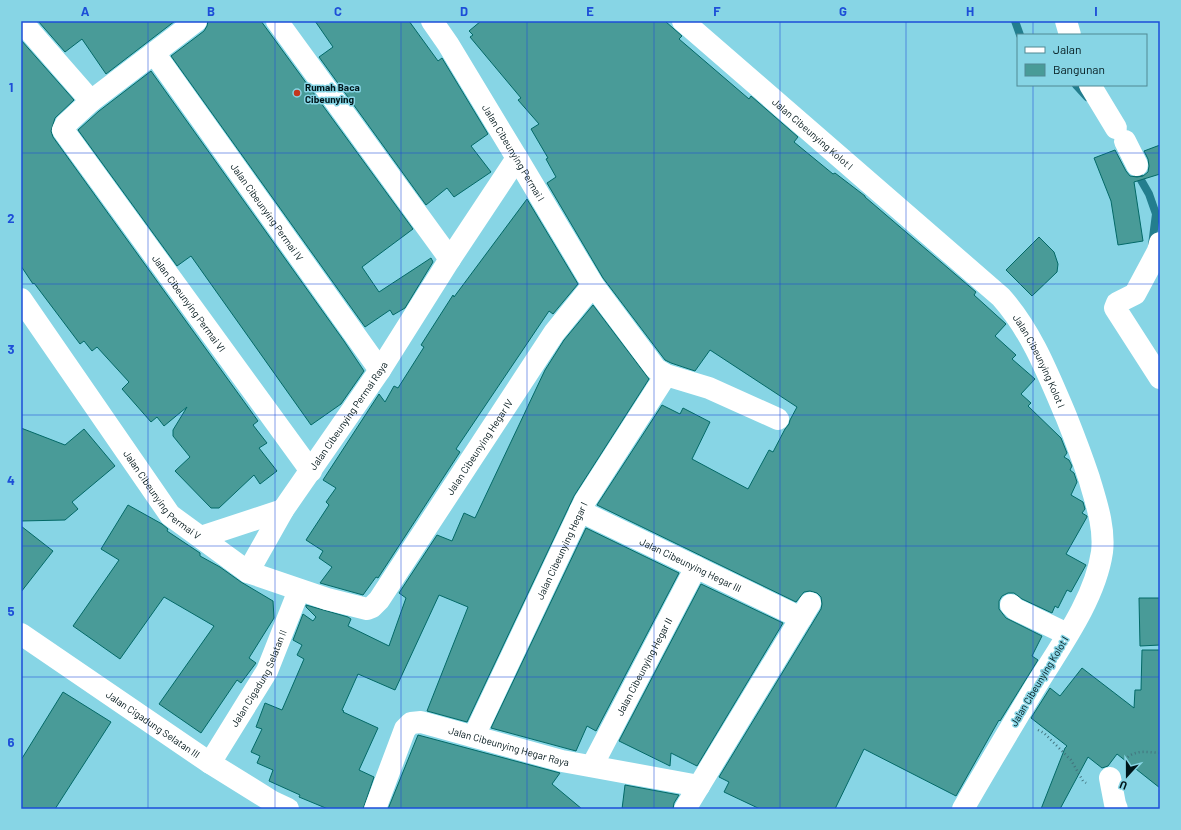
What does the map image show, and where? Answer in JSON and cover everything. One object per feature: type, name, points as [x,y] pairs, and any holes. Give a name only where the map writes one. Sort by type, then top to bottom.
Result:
[{"type":"street","points":[[21,21],[91,101],[196,21]]},
{"type":"street","points":[[277,21],[450,260]]},
{"type":"street","name":"Jalan Cibeunying Permai I","points":[[432,21],[448,44],[593,285],[656,368],[666,375]]},
{"type":"street","name":"Jalan Cibeunying Kolot I","points":[[683,21],[1001,297],[1014,311],[1039,353],[1077,442],[1097,506],[1102,532],[1102,552],[1094,582],[1085,604],[963,809]]},
{"type":"street","points":[[1066,21],[1070,34]]},
{"type":"street","name":"Jalan Cibeunying Permai IV","points":[[154,53],[380,370]]},
{"type":"street","points":[[1091,86],[1121,135],[1137,165]]},
{"type":"street","name":"Jalan Cibeunying Permai VI","points":[[91,101],[66,124],[63,130],[311,471]]},
{"type":"street","name":"Jalan Cibeunying Permai Raya","points":[[248,572],[284,510],[380,370],[517,158]]},
{"type":"street","points":[[1160,243],[1155,256],[1126,298],[1115,308],[1160,378]]},
{"type":"street","name":"Jalan Cibeunying Hegar IV","points":[[367,609],[379,600],[554,333],[593,285]]},
{"type":"street","name":"Jalan Cibeunying Permai V","points":[[22,305],[170,515],[248,572],[298,590],[367,609]]},
{"type":"street","points":[[666,375],[709,388],[778,419]]},
{"type":"street","name":"Jalan Cibeunying Hegar I","points":[[474,736],[585,501],[666,375]]},
{"type":"street","points":[[201,537],[284,510]]},
{"type":"street","name":"Jalan Cibeunying Hegar III","points":[[580,512],[696,567],[806,611],[699,786]]},
{"type":"street","name":"Jalan Cibeunying Hegar II","points":[[592,766],[696,567]]},
{"type":"street","name":"Jalan Cigadung Selatan II","points":[[210,763],[266,671],[298,590]]},
{"type":"street","points":[[1011,605],[1015,609],[1067,634]]},
{"type":"street","name":"Jalan Cigadung Selatan III","points":[[21,634],[277,807]]},
{"type":"street","name":"Jalan Cibeunying Hegar Raya","points":[[375,809],[405,729],[411,723],[421,722],[562,761],[699,786]]},
{"type":"street","points":[[1110,778],[1114,804],[1117,809]]},
{"type":"street","points":[[685,809],[699,786]]},
{"type":"path","points":[[1017,717],[1044,734],[1071,760],[1083,781],[1088,785],[1110,778],[1128,756],[1138,752],[1160,753]]},
{"type":"building","points":[[38,21],[175,21],[106,74],[82,39],[65,52]]},
{"type":"building","points":[[208,21],[261,21],[413,229],[362,267],[379,292],[431,258],[433,262],[405,308],[393,315],[390,310],[365,327],[171,56],[204,31]]},
{"type":"building","points":[[315,21],[409,21],[438,61],[442,58],[488,134],[471,146],[491,172],[454,197],[447,188],[426,205],[319,57],[333,47]]},
{"type":"building","points":[[481,21],[665,21],[682,36],[679,39],[749,99],[751,96],[798,137],[794,142],[833,174],[835,173],[865,196],[976,292],[974,295],[1006,324],[995,336],[1016,355],[1012,359],[1035,379],[1021,394],[1031,403],[1028,406],[1061,438],[1067,453],[1064,457],[1069,460],[1072,466],[1070,470],[1074,473],[1077,482],[1071,495],[1083,502],[1085,509],[1082,513],[1087,517],[1066,554],[1086,565],[1071,592],[1067,590],[1058,608],[1055,606],[1052,613],[1022,599],[1014,593],[1008,593],[1002,596],[999,601],[999,609],[1006,618],[1042,636],[1032,656],[1038,660],[1000,721],[999,720],[956,796],[864,749],[835,809],[760,809],[724,792],[729,782],[719,777],[821,609],[821,597],[817,593],[810,591],[804,592],[796,602],[597,505],[662,405],[680,414],[683,408],[710,422],[692,459],[748,489],[769,450],[773,452],[797,407],[710,350],[695,371],[665,360],[603,278],[547,183],[556,177],[546,159],[548,158],[531,129],[539,124],[518,100],[521,98],[470,37],[473,35],[469,31]]},
{"type":"building","points":[[21,40],[74,100],[55,118],[51,131],[53,137],[258,421],[253,425],[267,443],[259,448],[277,471],[260,484],[254,475],[219,508],[211,508],[175,471],[190,457],[173,436],[173,430],[187,407],[164,426],[157,417],[151,422],[122,389],[129,382],[97,347],[92,351],[84,341],[80,344],[34,283],[33,284],[21,266]]},
{"type":"building","points":[[151,71],[364,371],[341,404],[311,425],[191,256],[177,266],[78,130],[99,111]]},
{"type":"building","points":[[1160,145],[1160,174],[1134,182],[1143,241],[1118,245],[1111,201],[1094,158],[1115,150],[1130,176],[1143,176],[1148,172],[1149,166],[1148,159],[1144,151]]},
{"type":"building","points":[[527,199],[578,284],[553,314],[549,311],[456,449],[460,452],[378,578],[376,577],[363,595],[320,583],[332,567],[319,558],[323,551],[306,540],[329,505],[326,502],[336,488],[323,480],[379,394],[385,402],[394,386],[398,388],[424,347],[421,345],[453,295],[454,297]]},
{"type":"building","points":[[1039,237],[1054,252],[1058,264],[1057,272],[1032,296],[1006,270]]},
{"type":"building","points":[[593,305],[649,379],[574,496],[467,722],[427,711],[468,607],[439,595],[395,690],[358,674],[342,710],[344,711],[343,712],[378,728],[359,770],[374,777],[363,809],[328,809],[299,797],[300,795],[269,781],[273,770],[257,763],[260,756],[251,752],[262,729],[256,727],[265,703],[282,710],[304,659],[297,655],[302,645],[293,640],[303,614],[313,621],[316,617],[306,607],[306,605],[348,617],[351,619],[348,626],[389,646],[406,598],[399,593],[437,535],[452,541],[464,513],[475,518],[545,370],[564,340]]},
{"type":"building","points":[[21,428],[65,445],[84,429],[115,466],[72,502],[78,509],[65,520],[21,521]]},
{"type":"building","points":[[128,505],[162,524],[168,529],[167,531],[200,553],[200,556],[273,601],[274,618],[249,658],[256,663],[241,683],[237,680],[201,733],[159,704],[214,626],[164,597],[120,659],[73,626],[119,560],[101,549]]},
{"type":"building","points":[[21,526],[53,551],[21,592]]},
{"type":"building","points":[[586,528],[679,573],[596,731],[587,726],[576,751],[491,728]]},
{"type":"building","points":[[701,584],[783,623],[697,766],[671,753],[670,766],[619,741]]},
{"type":"building","points":[[1139,598],[1160,598],[1160,645],[1140,646]]},
{"type":"building","points":[[1142,650],[1160,650],[1160,788],[1117,754],[1108,766],[1102,768],[1088,757],[1060,809],[1041,809],[1067,746],[1031,718],[1050,688],[1060,696],[1082,668],[1134,708],[1135,690],[1141,690]]},
{"type":"building","points":[[63,692],[111,722],[55,809],[21,809],[21,760]]},
{"type":"building","points":[[418,735],[560,773],[552,784],[582,809],[388,809]]},
{"type":"building","points":[[625,785],[679,795],[674,803],[673,809],[622,809]]},
{"type":"waterway","points":[[1015,21],[1020,34]]},
{"type":"waterway","points":[[1077,86],[1087,97]]},
{"type":"waterway","points":[[1133,166],[1149,194],[1156,214],[1152,245]]},
{"type":"place","name":"Rumah Baca Cibeunying","points":[[297,93]]}]
